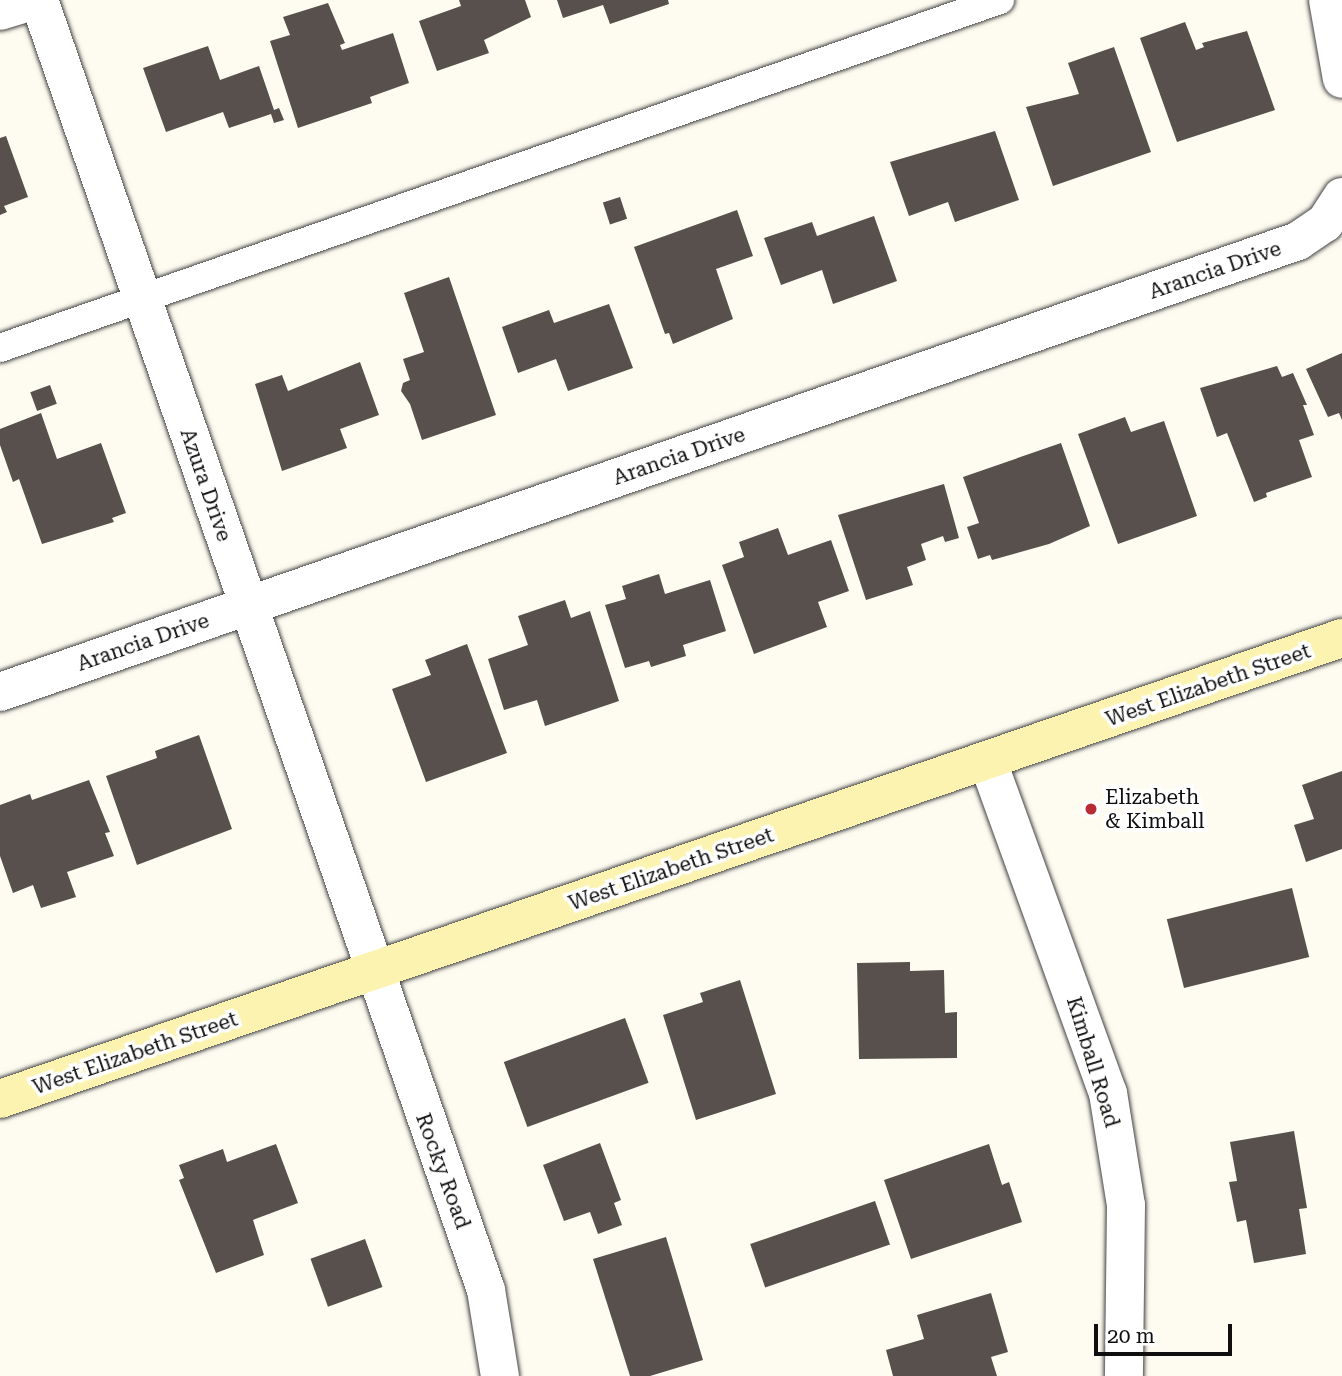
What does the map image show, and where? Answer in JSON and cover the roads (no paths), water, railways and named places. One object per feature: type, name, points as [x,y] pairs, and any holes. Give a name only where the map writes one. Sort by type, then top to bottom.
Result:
[{"type":"main road","name":"West Elizabeth Street","points":[[0,1099],[988,762],[1342,638]]},
{"type":"street","points":[[0,11],[37,0]]},
{"type":"street","name":"Azura Drive","points":[[37,0],[372,971]]},
{"type":"street","points":[[1328,0],[1342,79]]},
{"type":"street","name":"Arancia Drive","points":[[0,692],[1298,242],[1325,223],[1342,197]]},
{"type":"street","name":"Kimball Road","points":[[988,762],[1108,1093],[1126,1205],[1124,1376]]},
{"type":"street","name":"Rocky Road","points":[[372,971],[486,1290],[500,1376]]},
{"type":"lane","points":[[0,348],[1000,0]]},
{"type":"place","name":"Elizabeth & Kimball","points":[[1091,809]]}]
